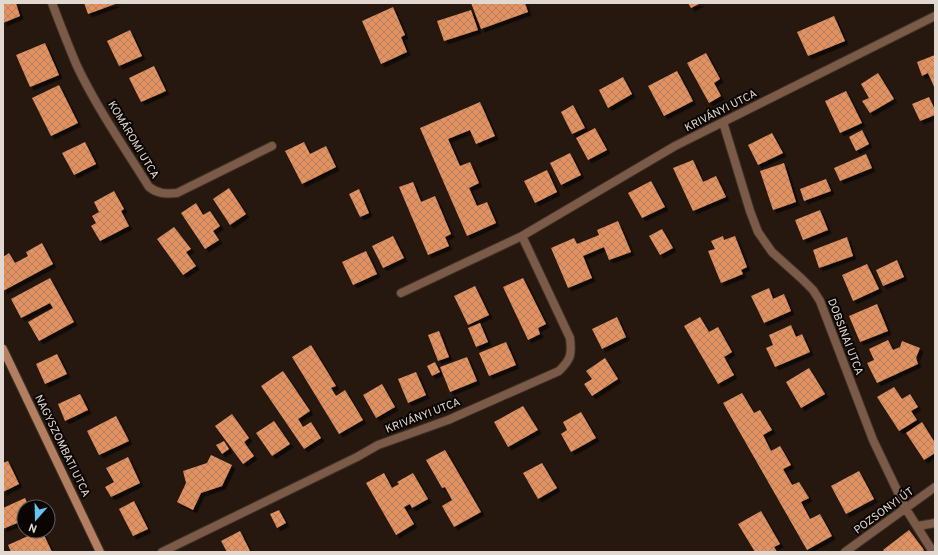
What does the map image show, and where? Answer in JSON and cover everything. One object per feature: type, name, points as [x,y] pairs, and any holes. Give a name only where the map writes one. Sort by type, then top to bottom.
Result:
[{"type":"street","name":"KOMÁROMI UTCA","points":[[52,3],[85,80],[149,187],[156,192],[165,194],[177,193],[272,146]]},
{"type":"street","name":"KRIVÁNYI UTCA","points":[[401,293],[522,236],[675,146],[935,16]]},
{"type":"street","name":"DOBSINAI UTCA","points":[[723,122],[750,211],[758,232],[772,252],[813,290],[820,301],[873,440],[906,509],[933,552]]},
{"type":"street","name":"KRIVÁNYI UTCA","points":[[162,552],[358,457],[378,445],[448,420],[559,371],[568,362],[572,351],[570,338],[522,236]]},
{"type":"street","name":"NAGYSZOMBATI UTCA","points":[[3,349],[100,552]]},
{"type":"street","name":"POZSONYI ÚT","points":[[845,552],[935,487]]},
{"type":"street","points":[[918,526],[935,523]]},
{"type":"building","points":[[3,3],[16,3],[20,16],[3,23]]},
{"type":"building","points":[[84,3],[118,3],[88,14]]},
{"type":"building","points":[[471,3],[525,3],[528,12],[481,29]]},
{"type":"building","points":[[688,3],[701,3],[691,8]]},
{"type":"building","points":[[393,7],[405,35],[401,37],[407,52],[381,64],[362,21]]},
{"type":"building","points":[[471,10],[478,30],[444,41],[437,21]]},
{"type":"building","points":[[834,16],[845,41],[808,56],[797,32]]},
{"type":"building","points":[[130,30],[142,56],[119,66],[107,41]]},
{"type":"building","points":[[45,43],[59,75],[30,87],[16,55]]},
{"type":"building","points":[[706,53],[720,79],[714,83],[721,96],[709,103],[687,63]]},
{"type":"building","points":[[935,55],[935,89],[928,73],[922,76],[917,62]]},
{"type":"building","points":[[154,66],[166,91],[141,102],[129,78]]},
{"type":"building","points":[[677,71],[693,101],[664,116],[648,86]]},
{"type":"building","points":[[878,73],[894,99],[870,113],[862,101],[869,98],[861,84]]},
{"type":"building","points":[[623,77],[632,94],[608,108],[599,90]]},
{"type":"building","points":[[59,85],[78,123],[51,136],[32,98]]},
{"type":"building","points":[[846,91],[862,123],[840,133],[825,101]]},
{"type":"building","points":[[929,97],[935,110],[935,115],[920,121],[912,104]]},
{"type":"building","points":[[480,102],[495,136],[476,144],[470,130],[448,139],[460,166],[470,162],[479,183],[469,188],[477,206],[487,202],[496,223],[467,236],[420,128]]},
{"type":"building","points":[[573,105],[585,128],[572,134],[561,112]]},
{"type":"building","points":[[595,128],[607,150],[588,160],[576,138]]},
{"type":"building","points":[[862,130],[869,144],[856,151],[849,137]]},
{"type":"building","points":[[772,133],[783,153],[758,165],[748,145]]},
{"type":"building","points":[[85,142],[96,164],[74,175],[62,153]]},
{"type":"building","points":[[304,142],[310,154],[326,146],[336,167],[302,184],[285,151]]},
{"type":"building","points":[[570,153],[581,175],[561,185],[550,163]]},
{"type":"building","points":[[866,154],[872,168],[840,181],[834,168]]},
{"type":"building","points":[[693,160],[703,182],[716,176],[726,197],[693,211],[673,168]]},
{"type":"building","points":[[784,163],[796,202],[773,210],[760,171]]},
{"type":"building","points":[[547,170],[557,192],[535,203],[524,181]]},
{"type":"building","points":[[826,179],[831,191],[804,201],[800,189]]},
{"type":"building","points":[[651,181],[665,207],[642,218],[628,193]]},
{"type":"building","points":[[413,182],[421,202],[435,196],[451,234],[445,237],[449,246],[428,255],[399,187]]},
{"type":"building","points":[[229,188],[246,214],[230,225],[213,199]]},
{"type":"building","points":[[359,189],[369,213],[360,217],[349,194]]},
{"type":"building","points":[[114,191],[124,209],[121,211],[129,226],[100,241],[91,226],[96,223],[92,216],[99,212],[94,202]]},
{"type":"building","points":[[196,203],[203,215],[210,211],[220,226],[213,231],[219,240],[205,249],[181,213]]},
{"type":"building","points":[[820,210],[828,230],[803,240],[795,220]]},
{"type":"building","points":[[618,221],[631,252],[609,260],[604,247],[583,256],[592,278],[568,288],[551,248],[574,238],[577,244],[599,235],[597,230]]},
{"type":"building","points":[[174,227],[191,249],[186,252],[196,266],[183,275],[157,239]]},
{"type":"building","points":[[662,229],[673,248],[660,255],[649,236]]},
{"type":"building","points":[[393,236],[404,258],[383,268],[372,246]]},
{"type":"building","points":[[723,236],[724,240],[735,236],[747,267],[741,270],[743,274],[721,283],[708,251],[715,249],[711,241]]},
{"type":"building","points":[[847,237],[853,256],[819,268],[813,250]]},
{"type":"building","points":[[42,243],[53,264],[3,291],[3,257],[9,253],[15,263],[28,256],[26,252]]},
{"type":"building","points":[[366,251],[377,274],[353,285],[342,262]]},
{"type":"building","points":[[897,260],[904,277],[883,286],[876,270]]},
{"type":"building","points":[[867,264],[879,289],[853,301],[842,275]]},
{"type":"building","points":[[50,278],[74,322],[39,341],[28,322],[53,308],[50,303],[21,318],[11,299]]},
{"type":"building","points":[[523,278],[546,324],[538,328],[540,334],[528,340],[503,287]]},
{"type":"building","points":[[475,286],[489,315],[468,325],[454,296]]},
{"type":"building","points":[[769,288],[773,299],[784,294],[791,311],[764,323],[751,296]]},
{"type":"building","points":[[877,304],[888,331],[860,342],[849,316]]},
{"type":"building","points":[[617,317],[626,337],[602,349],[592,329]]},
{"type":"building","points":[[700,317],[709,332],[718,327],[732,352],[724,357],[734,375],[718,384],[684,326]]},
{"type":"building","points":[[480,323],[488,342],[476,347],[468,328]]},
{"type":"building","points":[[791,325],[796,337],[802,334],[810,352],[775,367],[766,348],[773,345],[769,335]]},
{"type":"building","points":[[439,331],[449,357],[438,361],[428,335]]},
{"type":"building","points":[[888,340],[893,350],[900,347],[902,341],[920,348],[916,358],[918,364],[877,383],[867,363],[874,360],[869,349]]},
{"type":"building","points":[[506,342],[516,365],[489,376],[479,353]]},
{"type":"building","points":[[311,345],[336,386],[331,388],[336,396],[345,390],[363,420],[339,434],[292,357]]},
{"type":"building","points":[[57,354],[67,374],[45,384],[36,364]]},
{"type":"building","points":[[467,357],[477,381],[450,392],[440,367]]},
{"type":"building","points":[[605,358],[618,379],[592,396],[584,384],[592,379],[586,371]]},
{"type":"building","points":[[435,362],[440,372],[432,376],[427,366]]},
{"type":"building","points":[[809,368],[825,394],[801,408],[786,382]]},
{"type":"building","points":[[283,371],[310,411],[298,419],[303,427],[311,422],[321,438],[304,449],[261,386]]},
{"type":"building","points":[[416,372],[426,395],[408,403],[398,379]]},
{"type":"building","points":[[382,384],[395,407],[376,418],[363,395]]},
{"type":"building","points":[[894,387],[902,399],[910,394],[918,407],[911,411],[917,420],[899,431],[877,397]]},
{"type":"building","points":[[742,393],[754,413],[760,410],[772,430],[763,435],[771,451],[780,446],[791,465],[783,469],[792,485],[799,482],[809,498],[801,502],[810,519],[820,514],[832,536],[807,550],[723,403]]},
{"type":"building","points":[[80,394],[88,410],[65,421],[58,404]]},
{"type":"building","points":[[523,406],[538,430],[508,447],[494,422]]},
{"type":"building","points":[[581,412],[596,438],[571,452],[561,434],[567,430],[563,422]]},
{"type":"building","points":[[232,414],[249,438],[244,442],[254,456],[243,464],[215,426]]},
{"type":"building","points":[[116,416],[129,441],[99,455],[87,431]]},
{"type":"building","points":[[274,421],[290,444],[272,456],[256,433]]},
{"type":"building","points":[[922,422],[935,443],[935,453],[924,460],[906,433]]},
{"type":"building","points":[[224,441],[229,449],[222,454],[216,445]]},
{"type":"building","points":[[445,450],[481,512],[454,527],[442,506],[452,500],[445,487],[442,488],[426,460]]},
{"type":"building","points":[[211,455],[232,465],[222,486],[201,493],[193,510],[177,502],[186,483],[183,471],[207,463]]},
{"type":"building","points":[[128,457],[140,483],[111,497],[105,487],[114,482],[106,468]]},
{"type":"building","points":[[8,461],[19,484],[3,492],[3,463]]},
{"type":"building","points":[[542,463],[557,488],[538,499],[523,473]]},
{"type":"building","points":[[859,471],[874,499],[846,514],[831,486]]},
{"type":"building","points":[[384,473],[392,488],[399,484],[397,482],[413,473],[428,499],[412,508],[410,504],[404,507],[414,524],[396,535],[366,483]]},
{"type":"building","points":[[134,501],[148,529],[133,536],[119,509]]},
{"type":"building","points":[[16,502],[16,523],[3,529],[3,508]]},
{"type":"building","points":[[279,510],[286,523],[277,528],[270,514]]},
{"type":"building","points":[[761,511],[780,544],[774,547],[777,552],[755,552],[738,524]]},
{"type":"building","points":[[909,530],[924,550],[922,552],[885,552],[883,550]]},
{"type":"building","points":[[240,531],[250,551],[227,552],[221,541]]},
{"type":"building","points":[[21,539],[46,539],[52,552],[11,552],[8,545]]}]
